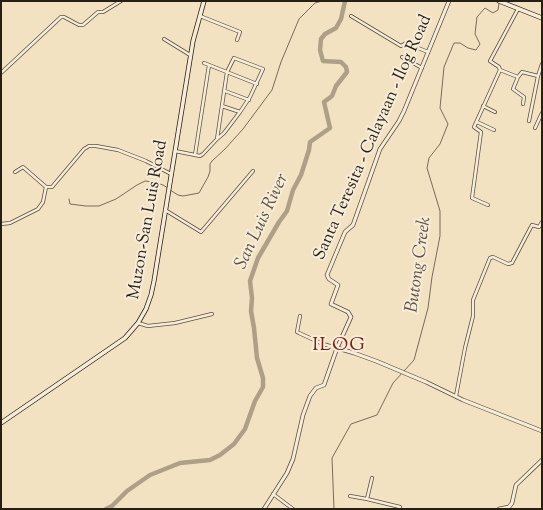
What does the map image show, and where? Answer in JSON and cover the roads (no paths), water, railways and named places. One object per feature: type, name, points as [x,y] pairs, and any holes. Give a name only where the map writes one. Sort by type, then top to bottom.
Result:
[{"type":"main road","name":"Muzon-San Luis Road","points":[[1,423],[116,345],[130,333],[146,309],[151,295],[190,54],[204,1]]},
{"type":"main road","points":[[499,1],[542,18]]},
{"type":"street","points":[[1,73],[61,17],[64,17],[79,25],[83,25],[98,12],[104,12],[121,1]]},
{"type":"street","name":"Santa Teresita - Calayaan - Ilog Road","points":[[264,509],[287,473],[293,458],[303,415],[310,396],[314,389],[324,385],[337,348],[351,317],[348,312],[331,304],[338,285],[327,276],[345,232],[353,225],[380,149],[401,116],[449,1]]},
{"type":"street","points":[[509,5],[512,1]]},
{"type":"street","points":[[518,9],[491,56],[490,61],[499,67],[500,70],[518,77]]},
{"type":"street","points":[[199,16],[240,32],[237,40]]},
{"type":"street","points":[[351,16],[401,46],[406,43],[428,52]]},
{"type":"street","points":[[164,39],[190,54]]},
{"type":"street","points":[[402,56],[422,68]]},
{"type":"street","points":[[175,151],[200,156],[224,133],[249,100],[263,69],[234,58],[227,72],[217,139]]},
{"type":"street","points":[[204,63],[257,84]]},
{"type":"street","points":[[529,121],[538,76],[542,64]]},
{"type":"street","points":[[195,155],[209,65]]},
{"type":"street","points":[[488,205],[472,198],[481,132],[474,127],[500,70]]},
{"type":"street","points":[[523,104],[524,96],[513,89],[518,77],[522,72],[538,76]]},
{"type":"street","points":[[224,91],[249,100]]},
{"type":"street","points":[[222,106],[240,112]]},
{"type":"street","points":[[483,106],[495,112]]},
{"type":"street","points":[[535,128],[542,113]]},
{"type":"street","points":[[477,122],[494,130]]},
{"type":"street","points":[[218,132],[224,133]]},
{"type":"street","points":[[15,172],[23,167],[46,187],[52,187],[84,149],[89,146],[96,146],[129,154],[171,174]]},
{"type":"street","points":[[165,210],[201,232],[252,171]]},
{"type":"street","points":[[1,224],[10,223],[38,209],[43,202],[46,187]]},
{"type":"street","points":[[456,396],[473,316],[473,300],[490,258],[493,257],[508,264],[512,263],[532,225],[539,227],[542,222]]},
{"type":"street","points":[[138,323],[148,326],[175,323],[212,314]]},
{"type":"street","points":[[300,316],[298,333],[323,344],[361,355],[426,382],[463,400],[542,430]]},
{"type":"street","points":[[499,509],[509,507],[512,503],[516,485],[542,460]]},
{"type":"street","points":[[367,499],[372,478]]},
{"type":"street","points":[[274,494],[294,509]]},
{"type":"street","points":[[350,496],[400,507],[400,509]]},
{"type":"waterway","points":[[170,190],[183,196],[199,193],[208,177],[210,164],[212,161],[243,129],[272,90],[281,62],[299,19],[315,3],[322,1]]},
{"type":"waterway","name":"San Luis River","points":[[106,509],[112,506],[127,491],[150,475],[180,463],[210,460],[220,455],[234,444],[245,429],[255,401],[263,387],[263,378],[257,358],[251,311],[252,298],[250,281],[258,258],[287,211],[293,190],[301,175],[310,142],[330,128],[324,102],[332,96],[336,86],[347,72],[346,67],[341,62],[323,61],[320,50],[321,39],[325,34],[336,28],[341,19],[345,1]]},
{"type":"waterway","name":"Butong Creek","points":[[334,509],[332,458],[351,424],[377,415],[393,383],[414,360],[428,308],[440,236],[440,211],[427,168],[429,158],[440,144],[448,124],[440,108],[444,67],[454,43],[460,43],[468,48],[476,50],[480,44],[475,34],[477,17],[485,8],[493,13],[498,10],[499,3]]},
{"type":"waterway","points":[[69,199],[70,204],[99,206],[116,199],[145,181],[163,185],[168,188]]},
{"type":"district","name":"ILOG","points":[[339,347]]}]
